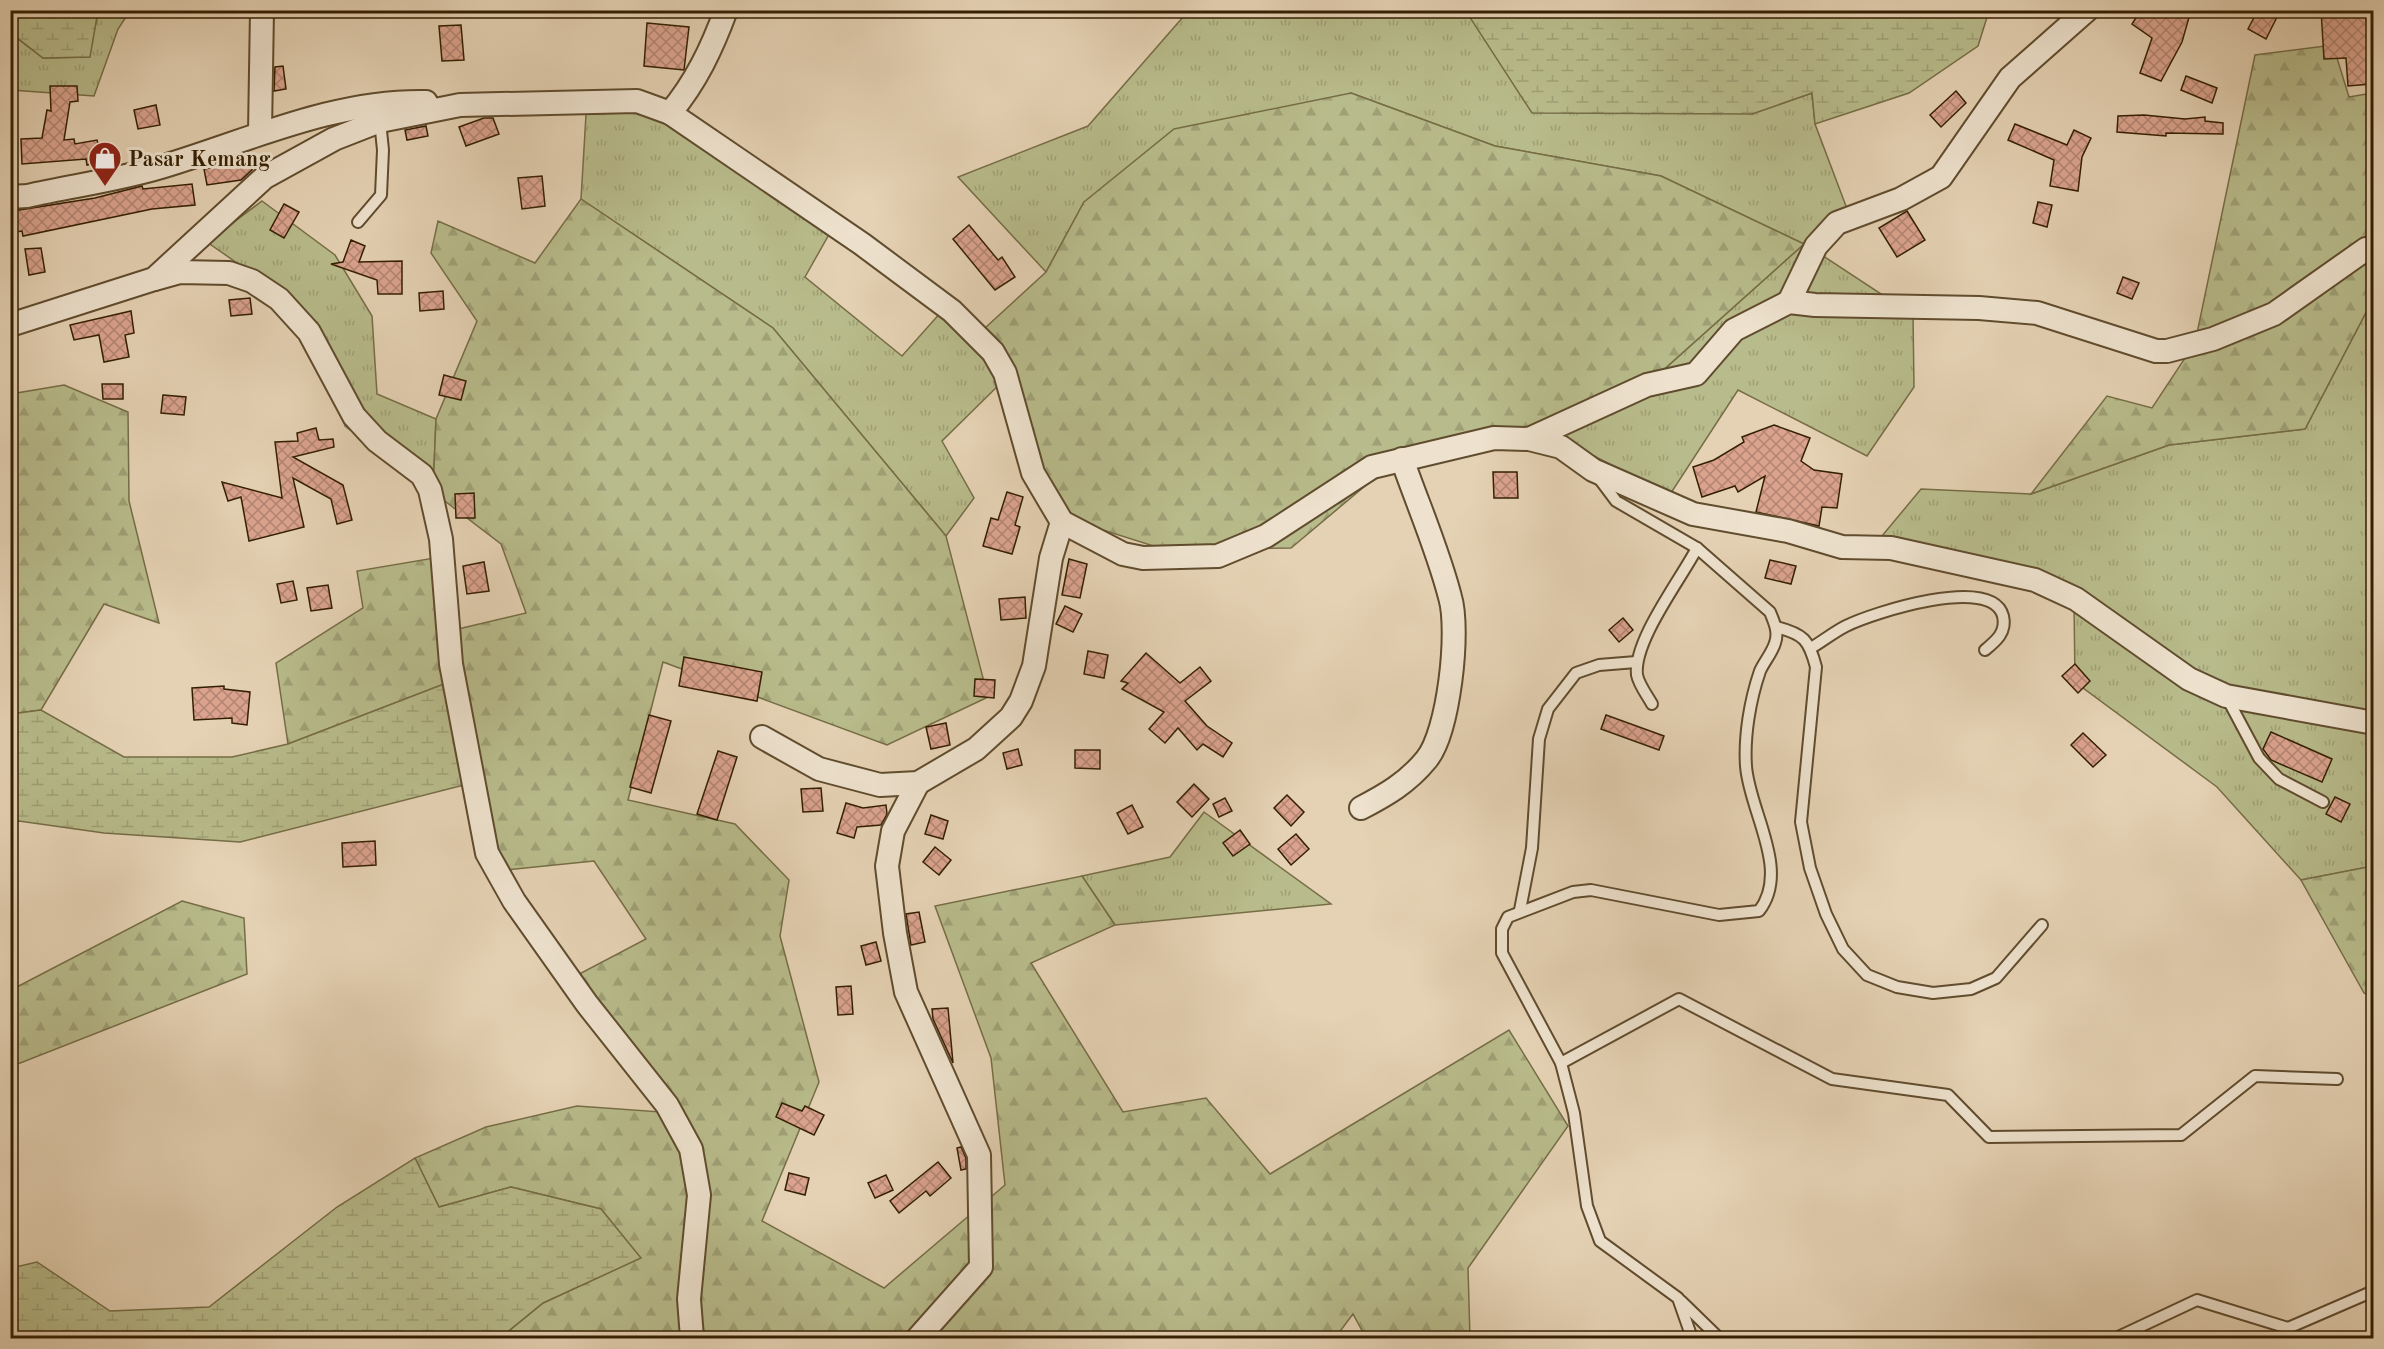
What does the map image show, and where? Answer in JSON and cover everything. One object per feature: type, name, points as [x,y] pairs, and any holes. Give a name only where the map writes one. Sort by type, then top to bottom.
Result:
[{"type":"street","points":[[261,132],[262,10]]},
{"type":"street","points":[[670,113],[688,91],[711,50],[726,10]]},
{"type":"street","points":[[1789,302],[1816,246],[1837,223],[1901,199],[1941,177],[2010,78],[2087,10]]},
{"type":"street","points":[[10,197],[27,196],[160,167],[261,132],[365,105],[392,101],[460,105],[637,101],[670,113],[871,251],[952,311],[993,352],[1005,373],[1033,473],[1062,522],[1123,554],[1143,558],[1218,556],[1266,536],[1372,467],[1494,438],[1529,439],[1561,447],[1593,470],[1693,514],[1788,531],[1842,547],[1891,548],[2035,580],[2076,599],[2189,679],[2226,696],[2373,723]]},
{"type":"street","points":[[154,279],[265,177],[334,139],[380,120],[460,105]]},
{"type":"street","points":[[1529,439],[1647,385],[1696,374],[1734,330],[1789,302],[1815,306],[1979,308],[2037,314],[2156,351],[2167,351],[2212,339],[2274,314],[2366,249],[2373,248]]},
{"type":"street","points":[[10,325],[180,272],[229,273],[252,281],[279,298],[309,332],[354,416],[377,441],[422,475],[430,490],[441,540],[451,664],[487,853],[514,901],[587,1004],[667,1104],[692,1149],[699,1195],[689,1299],[692,1338]]},
{"type":"street","points":[[1361,808],[1398,788],[1428,759],[1440,730],[1454,643],[1451,598],[1402,459]]},
{"type":"street","points":[[762,737],[819,769],[880,785],[918,783],[976,749],[1011,717],[1021,701],[1035,666],[1051,558],[1062,522]]},
{"type":"street","points":[[918,783],[893,831],[887,866],[895,933],[906,992],[979,1155],[981,1267],[918,1338]]},
{"type":"lane","points":[[358,222],[381,195],[383,150],[380,120]]},
{"type":"lane","points":[[1593,470],[1616,501],[1697,548],[1770,612],[1776,627],[1776,643],[1761,671],[1749,716],[1746,765],[1750,794],[1770,860],[1771,885],[1766,902],[1759,911],[1719,915],[1591,890],[1573,892],[1520,910],[1508,917],[1502,929],[1502,953],[1561,1063],[1574,1113],[1587,1206],[1600,1241],[1678,1298],[1719,1338]]},
{"type":"lane","points":[[1652,704],[1638,678],[1636,662],[1652,623],[1697,548]]},
{"type":"lane","points":[[1811,648],[1847,626],[1924,600],[1978,597],[1993,602],[2002,614],[2004,626],[1999,638],[1985,650]]},
{"type":"lane","points":[[1776,627],[1798,633],[1811,648],[1816,667],[1802,822],[1810,868],[1826,914],[1843,948],[1867,975],[1897,987],[1933,993],[1971,989],[1996,978],[2042,925]]},
{"type":"lane","points":[[1520,910],[1532,848],[1539,739],[1548,709],[1576,673],[1599,665],[1636,662]]},
{"type":"lane","points":[[2226,696],[2259,758],[2279,778],[2323,802]]},
{"type":"lane","points":[[1561,1063],[1679,999],[1833,1079],[1948,1095],[1989,1137],[2181,1136],[2255,1076],[2337,1079]]},
{"type":"lane","points":[[2116,1338],[2197,1300],[2288,1328],[2369,1293],[2373,1294]]},
{"type":"lane","points":[[1678,1298],[1692,1338]]},
{"type":"green space","points":[[1472,10],[1989,11],[1978,46],[1909,93],[1815,124],[1812,93],[1752,114],[1532,113],[1469,16]]},
{"type":"green space","points":[[10,11],[98,11],[90,57],[43,58],[11,33]]},
{"type":"green space","points":[[98,11],[130,11],[118,29],[94,96],[11,90],[10,33],[43,58],[89,57]]},
{"type":"green space","points":[[1177,11],[1472,11],[1469,16],[1752,114],[1812,93],[1815,124],[1849,214],[1805,244],[1913,315],[1914,387],[1867,456],[1738,390],[1669,496],[1551,433],[1642,389],[1804,244],[1661,176],[1495,146],[1351,93],[1084,202],[1046,272],[958,177],[1088,126],[1183,17]]},
{"type":"green space","points":[[2333,45],[2349,97],[2373,93],[2373,299],[2305,429],[2169,445],[2031,494],[2107,396],[2152,408],[2195,343],[2255,55]]},
{"type":"green space","points":[[1351,93],[1495,146],[1661,176],[1804,244],[1642,389],[1551,433],[1402,455],[1291,548],[1166,550],[1062,517],[984,329],[1046,272],[1084,202],[1174,129]]},
{"type":"green space","points":[[587,98],[634,100],[836,222],[805,277],[902,356],[951,301],[1006,378],[942,441],[974,498],[946,536],[773,328],[581,199]]},
{"type":"green space","points":[[581,199],[773,328],[946,536],[988,697],[887,745],[663,662],[628,800],[735,824],[789,880],[780,936],[819,1082],[762,1221],[884,1288],[1005,1185],[991,1058],[935,906],[1082,876],[1115,925],[1031,963],[1123,1112],[1206,1098],[1270,1174],[1509,1030],[1568,1126],[1468,1268],[1470,1338],[1366,1338],[1353,1314],[1335,1338],[500,1338],[543,1303],[640,1258],[601,1209],[511,1187],[439,1207],[415,1158],[486,1127],[577,1106],[674,1113],[566,981],[646,939],[594,861],[496,871],[444,684],[288,744],[276,663],[363,608],[357,571],[440,557],[458,629],[526,613],[501,544],[433,492],[436,419],[477,321],[431,253],[438,221],[535,263]]},
{"type":"green space","points":[[262,201],[335,255],[372,316],[377,394],[436,419],[433,492],[345,426],[323,345],[267,284],[207,242]]},
{"type":"green space","points":[[2373,299],[2373,866],[2301,880],[2217,787],[2075,682],[2074,602],[1882,536],[1921,489],[2031,494],[2169,445],[2305,429]]},
{"type":"green space","points":[[64,385],[128,412],[129,501],[159,623],[104,604],[41,710],[11,714],[11,394]]},
{"type":"green space","points":[[444,684],[472,783],[240,842],[104,833],[19,821],[11,825],[11,714],[41,710],[124,757],[232,757],[288,744]]},
{"type":"green space","points":[[1204,812],[1331,904],[1115,925],[1082,876],[1170,857]]},
{"type":"green space","points":[[2374,866],[2373,997],[2364,993],[2301,880]]},
{"type":"green space","points":[[182,901],[244,918],[247,974],[15,1065],[11,1101],[11,990]]},
{"type":"green space","points":[[415,1158],[439,1207],[511,1187],[601,1209],[641,1258],[543,1303],[500,1338],[11,1338],[11,1268],[37,1262],[110,1311],[209,1307],[337,1207]]},
{"type":"building","points":[[2141,10],[2181,10],[2190,14],[2182,42],[2161,81],[2140,73],[2152,38],[2132,24]]},
{"type":"building","points":[[2258,10],[2264,10],[2277,17],[2266,39],[2248,29]]},
{"type":"building","points":[[2321,10],[2364,10],[2372,49],[2368,49],[2371,84],[2348,86],[2346,58],[2324,59]]},
{"type":"building","points":[[647,23],[689,27],[684,70],[644,66]]},
{"type":"building","points":[[461,25],[464,60],[442,61],[439,26]]},
{"type":"building","points":[[283,66],[286,89],[274,91],[275,67]]},
{"type":"building","points":[[2186,76],[2217,88],[2212,103],[2181,90]]},
{"type":"building","points":[[50,86],[77,86],[78,101],[70,102],[64,140],[74,139],[75,144],[97,140],[103,162],[87,165],[86,159],[22,164],[21,139],[42,138],[47,110],[51,111]]},
{"type":"building","points":[[1956,91],[1966,103],[1941,127],[1930,115]]},
{"type":"building","points":[[156,105],[160,125],[138,129],[134,110]]},
{"type":"building","points":[[2144,115],[2185,119],[2205,117],[2205,121],[2223,123],[2223,134],[2166,133],[2166,136],[2117,132],[2118,116]]},
{"type":"building","points":[[484,118],[493,118],[499,134],[466,146],[459,127]]},
{"type":"building","points":[[2015,124],[2067,145],[2074,130],[2091,138],[2082,157],[2078,191],[2050,186],[2054,160],[2008,140]]},
{"type":"building","points":[[426,126],[428,136],[407,140],[405,130]]},
{"type":"building","points":[[251,162],[252,170],[241,180],[207,185],[204,169]]},
{"type":"building","points":[[542,176],[545,206],[522,209],[518,178]]},
{"type":"building","points":[[192,184],[195,205],[152,209],[23,236],[22,231],[16,232],[13,211],[95,198],[142,186],[143,189]]},
{"type":"building","points":[[2038,202],[2052,205],[2047,227],[2033,223]]},
{"type":"building","points":[[284,204],[299,212],[284,238],[270,230]]},
{"type":"building","points":[[1907,211],[1925,240],[1897,257],[1879,228]]},
{"type":"building","points":[[969,225],[998,260],[1002,257],[1015,277],[995,290],[953,239]]},
{"type":"building","points":[[351,240],[365,246],[359,262],[402,261],[402,294],[378,294],[377,280],[331,264],[343,262]]},
{"type":"building","points":[[41,248],[45,272],[29,275],[25,249]]},
{"type":"building","points":[[2123,277],[2139,283],[2132,299],[2117,293]]},
{"type":"building","points":[[443,291],[444,309],[420,311],[419,293]]},
{"type":"building","points":[[250,298],[252,314],[231,316],[229,300]]},
{"type":"building","points":[[131,311],[134,333],[125,335],[129,357],[104,362],[99,335],[74,340],[70,325]]},
{"type":"building","points":[[444,375],[466,381],[461,400],[439,395]]},
{"type":"building","points":[[102,384],[123,384],[123,399],[103,399]]},
{"type":"building","points":[[163,395],[186,397],[184,415],[161,413]]},
{"type":"building","points":[[1774,425],[1810,438],[1801,461],[1814,470],[1842,474],[1837,508],[1822,507],[1819,526],[1756,512],[1765,476],[1738,492],[1735,486],[1702,497],[1693,467],[1714,460],[1744,442],[1742,437]]},
{"type":"building","points":[[316,428],[319,440],[333,439],[334,447],[293,457],[343,485],[352,520],[337,524],[331,499],[293,478],[304,527],[249,541],[241,497],[228,501],[222,482],[282,498],[275,442],[298,441],[297,433]]},
{"type":"building","points":[[1493,472],[1517,472],[1518,498],[1494,498]]},
{"type":"building","points":[[1007,492],[1023,497],[1015,525],[1020,527],[1012,554],[983,546],[991,518],[998,520]]},
{"type":"building","points":[[474,493],[475,518],[456,518],[455,494]]},
{"type":"building","points":[[1069,559],[1087,564],[1080,598],[1062,595]]},
{"type":"building","points":[[1770,560],[1796,566],[1791,584],[1765,578]]},
{"type":"building","points":[[484,562],[489,591],[467,594],[463,566]]},
{"type":"building","points":[[293,581],[297,600],[281,603],[277,584]]},
{"type":"building","points":[[328,585],[332,608],[311,611],[307,588]]},
{"type":"building","points":[[1025,597],[1026,618],[1001,620],[999,599]]},
{"type":"building","points":[[1065,606],[1082,614],[1073,632],[1056,624]]},
{"type":"building","points":[[1623,618],[1633,630],[1619,642],[1609,630]]},
{"type":"building","points":[[1088,651],[1108,655],[1104,678],[1084,674]]},
{"type":"building","points":[[1146,653],[1180,683],[1200,667],[1211,681],[1185,701],[1207,726],[1232,743],[1223,757],[1203,744],[1197,750],[1178,728],[1165,743],[1149,729],[1164,712],[1122,689],[1128,683],[1121,681]]},
{"type":"building","points":[[684,657],[762,672],[757,701],[679,686]]},
{"type":"building","points":[[2075,664],[2090,681],[2078,693],[2062,676]]},
{"type":"building","points":[[975,679],[995,680],[994,698],[974,696]]},
{"type":"building","points":[[224,686],[224,689],[250,692],[247,725],[232,723],[232,718],[194,720],[192,688]]},
{"type":"building","points":[[649,715],[671,721],[651,793],[630,787]]},
{"type":"building","points":[[1606,715],[1664,736],[1659,750],[1601,729]]},
{"type":"building","points":[[946,723],[950,745],[931,749],[926,727]]},
{"type":"building","points":[[2271,732],[2332,759],[2322,782],[2271,760],[2263,749]]},
{"type":"building","points":[[2083,733],[2106,755],[2093,767],[2071,745]]},
{"type":"building","points":[[1018,749],[1022,765],[1007,769],[1003,753]]},
{"type":"building","points":[[1075,750],[1100,750],[1100,769],[1075,768]]},
{"type":"building","points":[[718,751],[737,757],[717,820],[697,814]]},
{"type":"building","points":[[1194,784],[1209,799],[1192,817],[1177,802]]},
{"type":"building","points":[[821,788],[823,811],[803,812],[801,789]]},
{"type":"building","points":[[1287,795],[1304,812],[1291,826],[1274,808]]},
{"type":"building","points":[[2335,797],[2350,804],[2341,822],[2326,814]]},
{"type":"building","points":[[1225,798],[1232,811],[1219,817],[1213,804]]},
{"type":"building","points":[[846,803],[863,808],[886,805],[887,814],[881,825],[857,827],[854,838],[837,833]]},
{"type":"building","points":[[1132,805],[1143,827],[1128,834],[1117,813]]},
{"type":"building","points":[[931,815],[948,821],[943,839],[925,834]]},
{"type":"building","points":[[1240,830],[1250,844],[1233,856],[1223,843]]},
{"type":"building","points":[[1296,834],[1309,849],[1291,865],[1278,849]]},
{"type":"building","points":[[375,841],[376,865],[343,867],[342,843]]},
{"type":"building","points":[[935,847],[951,860],[939,875],[923,862]]},
{"type":"building","points":[[919,912],[925,942],[911,945],[906,914]]},
{"type":"building","points":[[876,942],[881,961],[866,965],[861,946]]},
{"type":"building","points":[[851,986],[853,1014],[838,1015],[836,987]]},
{"type":"building","points":[[948,1008],[953,1063],[933,1019],[932,1009]]},
{"type":"building","points":[[782,1103],[802,1111],[805,1106],[824,1115],[814,1135],[776,1117]]},
{"type":"building","points":[[961,1147],[966,1158],[966,1169],[961,1170],[957,1148]]},
{"type":"building","points":[[938,1162],[951,1178],[930,1196],[926,1191],[899,1213],[890,1201]]},
{"type":"building","points":[[789,1173],[809,1178],[805,1195],[785,1190]]},
{"type":"building","points":[[886,1175],[893,1190],[875,1198],[868,1183]]},
{"type":"waterway","points":[[1393,10],[1420,14],[1426,10]]},
{"type":"place","name":"Pasar Kemang","points":[[105,187]]}]
